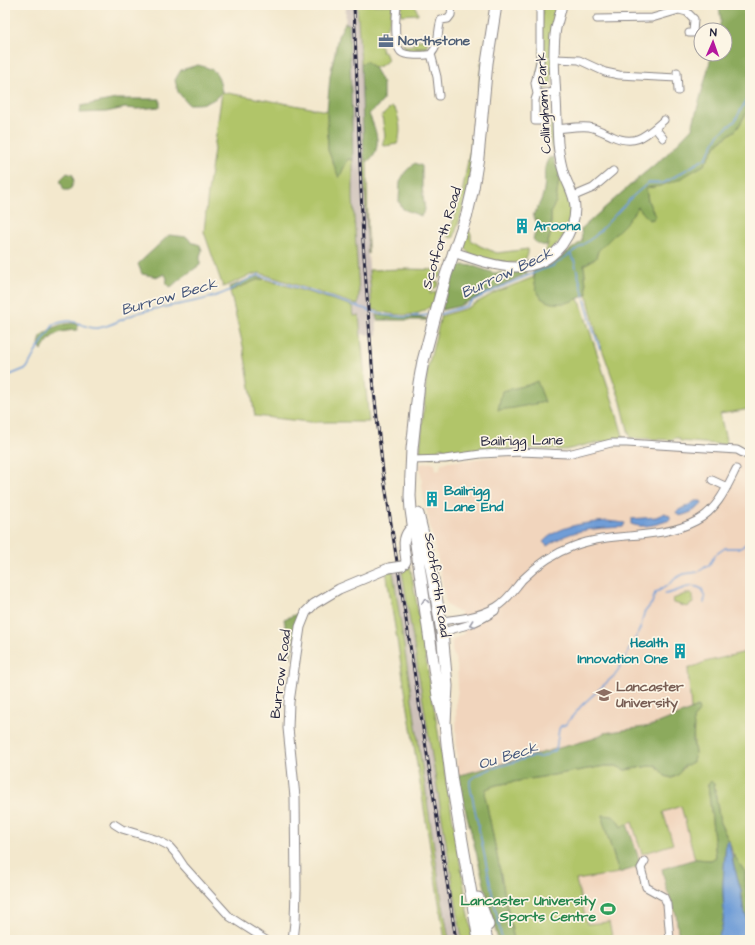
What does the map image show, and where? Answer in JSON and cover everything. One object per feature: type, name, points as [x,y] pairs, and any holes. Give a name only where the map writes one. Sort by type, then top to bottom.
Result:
[{"type":"main road","name":"Scotforth Road","points":[[445,723],[446,686],[437,628],[410,496],[415,417],[419,383],[432,326],[453,252],[467,214],[473,188],[478,157],[487,63],[496,5]]},
{"type":"main road","name":"Scotforth Road","points":[[437,628],[438,696],[445,723],[452,783],[479,940]]},
{"type":"main road","name":"Scotforth Road","points":[[464,853],[478,898],[487,940]]},
{"type":"main road","points":[[478,898],[488,922],[492,940]]},
{"type":"street","points":[[397,5],[397,40],[399,51],[404,54],[431,54],[435,50],[439,25],[441,20],[448,19],[451,15],[452,5]]},
{"type":"street","points":[[540,5],[540,62],[535,83],[537,94],[535,100],[535,121],[544,121]]},
{"type":"street","name":"Collingham Park","points":[[453,252],[486,263],[515,268],[528,267],[541,262],[557,251],[568,237],[574,220],[575,208],[574,196],[564,173],[558,145],[554,59],[556,32],[562,5]]},
{"type":"street","points":[[597,19],[613,16],[652,18],[679,7],[688,12],[694,20],[693,33],[689,33]]},
{"type":"street","points":[[431,54],[437,77],[439,96]]},
{"type":"street","points":[[554,59],[579,60],[605,72],[619,75],[677,75],[678,91]]},
{"type":"street","points":[[537,94],[556,92]]},
{"type":"street","points":[[557,128],[576,126],[590,127],[624,141],[632,141],[638,140],[664,120]]},
{"type":"street","points":[[655,128],[663,138]]},
{"type":"street","points":[[574,196],[593,188],[608,171]]},
{"type":"street","name":"Bailrigg Lane","points":[[412,460],[445,459],[481,454],[520,452],[568,454],[611,443],[737,450],[750,457]]},
{"type":"street","points":[[437,628],[464,627],[479,621],[495,611],[496,607],[539,565],[564,550],[576,545],[596,540],[657,534],[690,524],[702,517],[719,501],[736,469]]},
{"type":"street","points":[[712,480],[727,487]]},
{"type":"street","name":"Burrow Road","points":[[293,940],[296,888],[295,797],[288,728],[289,702],[300,627],[306,612],[314,604],[339,589],[389,568],[402,566],[406,561],[404,544],[405,537],[409,530],[417,528]]},
{"type":"street","points":[[437,628],[496,607]]},
{"type":"street","points":[[114,824],[122,829],[155,839],[168,846],[230,917],[266,940]]},
{"type":"street","points":[[645,860],[641,868],[646,887],[664,897],[667,904],[670,940]]},
{"type":"shaded area","points":[[346,5],[361,5],[367,162],[368,254],[372,309],[376,315],[377,335],[361,334],[359,316],[354,317],[353,306],[358,305],[339,178]]},
{"type":"shaded area","name":"Lancaster University","points":[[625,446],[730,452],[738,454],[750,461],[750,940],[498,940],[457,776],[456,701],[458,689],[457,665],[452,650],[452,641],[464,634],[460,612],[457,612],[446,603],[440,569],[424,501],[420,464],[432,462],[435,464],[436,471],[440,470],[441,463],[500,456],[591,453],[596,449]]},
{"type":"shaded area","points":[[411,570],[473,940],[445,940],[387,573]]},
{"type":"green space","points":[[357,5],[393,5],[389,22],[379,37],[382,52],[385,52],[388,60],[382,65],[374,68],[366,61],[361,65]]},
{"type":"green space","points":[[402,5],[415,5],[418,14],[401,15]]},
{"type":"green space","points":[[543,5],[558,5],[551,86],[544,89],[539,88],[538,82]]},
{"type":"green space","points":[[719,5],[750,5],[750,107],[737,129],[718,143],[704,165],[678,180],[660,186],[646,188],[648,201],[656,218],[649,220],[638,207],[626,223],[598,251],[596,258],[584,265],[587,295],[567,303],[556,303],[544,300],[537,291],[533,270],[552,264],[582,241],[581,229],[665,156],[692,128],[710,62],[733,62],[733,22],[721,21]]},
{"type":"green space","points":[[345,23],[349,24],[353,160],[348,159],[339,178],[328,150],[327,111],[330,76],[338,36]]},
{"type":"green space","points":[[414,40],[427,40],[427,47],[414,47],[427,48],[427,52],[413,52],[406,50],[402,43],[404,43],[404,46],[413,45]]},
{"type":"green space","points":[[366,61],[375,69],[383,84],[383,101],[369,114],[376,133],[377,146],[372,157],[367,162],[364,157],[361,65]]},
{"type":"green space","points":[[481,62],[482,62],[479,90]]},
{"type":"green space","points":[[198,65],[210,69],[216,73],[222,92],[211,101],[199,104],[188,104],[178,92],[175,80],[181,70]]},
{"type":"green space","points":[[222,92],[327,111],[328,150],[339,177],[348,159],[353,160],[353,199],[359,293],[358,305],[260,273],[250,275],[223,287],[204,232]]},
{"type":"green space","points":[[116,99],[160,99],[160,107],[137,109],[125,108],[106,112],[80,113],[81,106]]},
{"type":"green space","points":[[391,107],[395,109],[398,118],[400,135],[397,144],[385,146],[382,145],[385,136],[382,116]]},
{"type":"green space","points":[[750,107],[750,409],[720,414],[727,445],[680,441],[679,438],[674,438],[673,440],[630,438],[621,402],[596,332],[587,295],[584,265],[596,258],[598,251],[626,223],[638,206],[649,220],[656,218],[648,201],[646,188],[660,186],[704,165],[718,143],[737,129]]},
{"type":"green space","points":[[477,114],[470,179],[454,237],[451,238],[448,236],[462,193]]},
{"type":"green space","points":[[553,117],[554,153],[549,140],[550,127]]},
{"type":"green space","points":[[364,157],[367,162],[368,254],[364,167]]},
{"type":"green space","points":[[554,157],[555,164],[560,172],[556,201],[551,212],[551,232],[547,245],[541,245],[533,239],[538,225],[533,215],[540,202],[545,185],[545,169],[547,162],[549,158]]},
{"type":"green space","points":[[415,163],[422,166],[422,187],[425,210],[421,216],[403,209],[399,202],[400,181],[406,171]]},
{"type":"green space","points":[[560,172],[569,196],[571,207],[570,217],[568,227],[563,236],[545,255],[551,232],[551,212],[556,201]]},
{"type":"green space","points":[[67,173],[73,175],[74,182],[70,190],[64,190],[60,180]]},
{"type":"green space","points":[[467,229],[471,234],[471,240],[480,246],[497,253],[528,249],[527,257],[522,261],[514,263],[494,261],[469,254],[463,244]]},
{"type":"green space","points":[[169,235],[187,237],[191,242],[200,245],[202,250],[200,265],[171,287],[166,284],[167,278],[164,274],[158,277],[142,274],[138,264]]},
{"type":"green space","points":[[465,265],[494,273],[526,271],[527,273],[459,306],[442,310],[453,269],[457,266]]},
{"type":"green space","points":[[369,270],[443,270],[440,278],[435,277],[434,281],[439,282],[437,287],[431,290],[430,294],[437,291],[432,309],[429,307],[417,314],[401,315],[385,313],[372,309]]},
{"type":"green space","points":[[255,277],[261,277],[264,279],[257,280],[230,291],[229,287]]},
{"type":"green space","points":[[534,277],[541,298],[550,302],[559,303],[568,302],[577,298],[581,304],[624,439],[589,444],[566,450],[518,448],[447,456],[443,452],[443,447],[439,448],[439,454],[436,457],[422,457],[420,455],[420,451],[427,371],[441,316],[467,308],[496,292]]},
{"type":"green space","points":[[264,279],[353,306],[354,316],[359,315],[369,422],[310,422],[255,416],[243,346],[230,291],[257,280]]},
{"type":"green space","points":[[376,315],[425,318],[429,320],[377,320]]},
{"type":"green space","points":[[72,323],[77,324],[78,330],[61,332],[53,336],[42,350],[39,344],[41,336],[55,327]]},
{"type":"green space","points":[[537,381],[545,402],[498,410],[502,391],[528,385]]},
{"type":"green space","points":[[410,567],[411,570],[473,940],[462,940],[402,572]]},
{"type":"green space","points":[[386,571],[393,571],[449,940],[445,940]]},
{"type":"green space","points":[[685,594],[692,594],[693,603],[687,607],[674,603],[673,599]]},
{"type":"green space","points":[[305,608],[296,625],[291,658],[284,619],[297,614]]},
{"type":"green space","points":[[750,651],[750,907],[745,885],[745,872],[733,854],[729,841],[720,823],[714,784],[711,781],[708,784],[716,857],[711,860],[695,859],[681,806],[663,812],[673,844],[642,854],[632,822],[621,827],[618,821],[603,821],[619,873],[576,880],[587,924],[609,922],[613,940],[514,940],[485,796],[486,789],[496,785],[605,766],[616,766],[625,770],[656,765],[665,776],[672,778],[681,770],[695,753],[693,719],[699,712],[698,707],[691,710],[688,669],[705,662]]},
{"type":"green space","points":[[698,707],[699,712],[693,719],[693,741],[695,753],[693,762],[683,767],[678,775],[672,778],[665,776],[656,765],[625,770],[616,766],[605,766],[496,785],[486,789],[485,796],[514,940],[498,940],[457,776],[592,739],[604,733],[651,726]]},
{"type":"green space","points":[[711,781],[714,784],[720,823],[729,841],[726,842],[723,882],[724,911],[722,925],[717,940],[679,940],[676,914],[666,887],[662,869],[695,859],[711,860],[716,857],[708,784]]},
{"type":"green space","points":[[603,815],[613,816],[621,827],[627,824],[639,859],[638,867],[619,873],[603,821]]},
{"type":"green space","points":[[733,854],[745,872],[745,885],[750,907],[750,928],[743,907],[741,890],[733,863]]},
{"type":"water","points":[[695,501],[701,501],[702,504],[694,510],[679,516],[676,512],[690,504]]},
{"type":"water","points":[[665,513],[670,516],[670,520],[645,526],[631,524],[631,519],[656,517]]},
{"type":"water","points":[[607,521],[625,523],[623,527],[584,530],[566,536],[547,546],[543,542],[549,536],[564,528],[581,524]]},
{"type":"water","points":[[729,841],[733,863],[741,890],[743,907],[750,928],[750,940],[717,940],[722,925],[724,911],[723,882],[726,842]]},
{"type":"waterway","name":"Burrow Beck","points":[[440,314],[466,306],[474,300],[501,287],[553,266],[595,236],[632,197],[648,183],[664,183],[706,158],[719,134],[735,121],[750,93]]},
{"type":"waterway","points":[[570,254],[574,260],[600,349]]},
{"type":"waterway","name":"Burrow Beck","points":[[5,377],[27,368],[54,324],[73,321],[91,328],[104,327],[141,312],[201,300],[221,294],[259,275],[384,315],[404,317],[430,315]]},
{"type":"waterway","name":"Ou Beck","points":[[502,940],[470,780],[490,769],[531,757],[542,757],[556,750],[559,729],[561,726],[565,725],[582,705],[616,674],[637,635],[644,613],[652,603],[655,593],[676,578],[684,574],[698,572],[709,565],[715,555],[725,548],[741,548],[750,540]]},
{"type":"waterway","points":[[664,594],[693,586],[702,589],[705,598],[704,603]]},
{"type":"railway","points":[[354,5],[363,242],[374,391],[383,472],[456,940]]},
{"type":"place","name":"Northstone","points":[[386,41]]},
{"type":"place","name":"Aroona","points":[[522,226]]},
{"type":"place","name":"Bailrigg Lane End","points":[[432,499]]},
{"type":"place","name":"Health Innovation One","points":[[680,651]]},
{"type":"place","name":"Lancaster University","points":[[604,695]]},
{"type":"place","name":"Lancaster University Sports Centre","points":[[608,909]]}]
